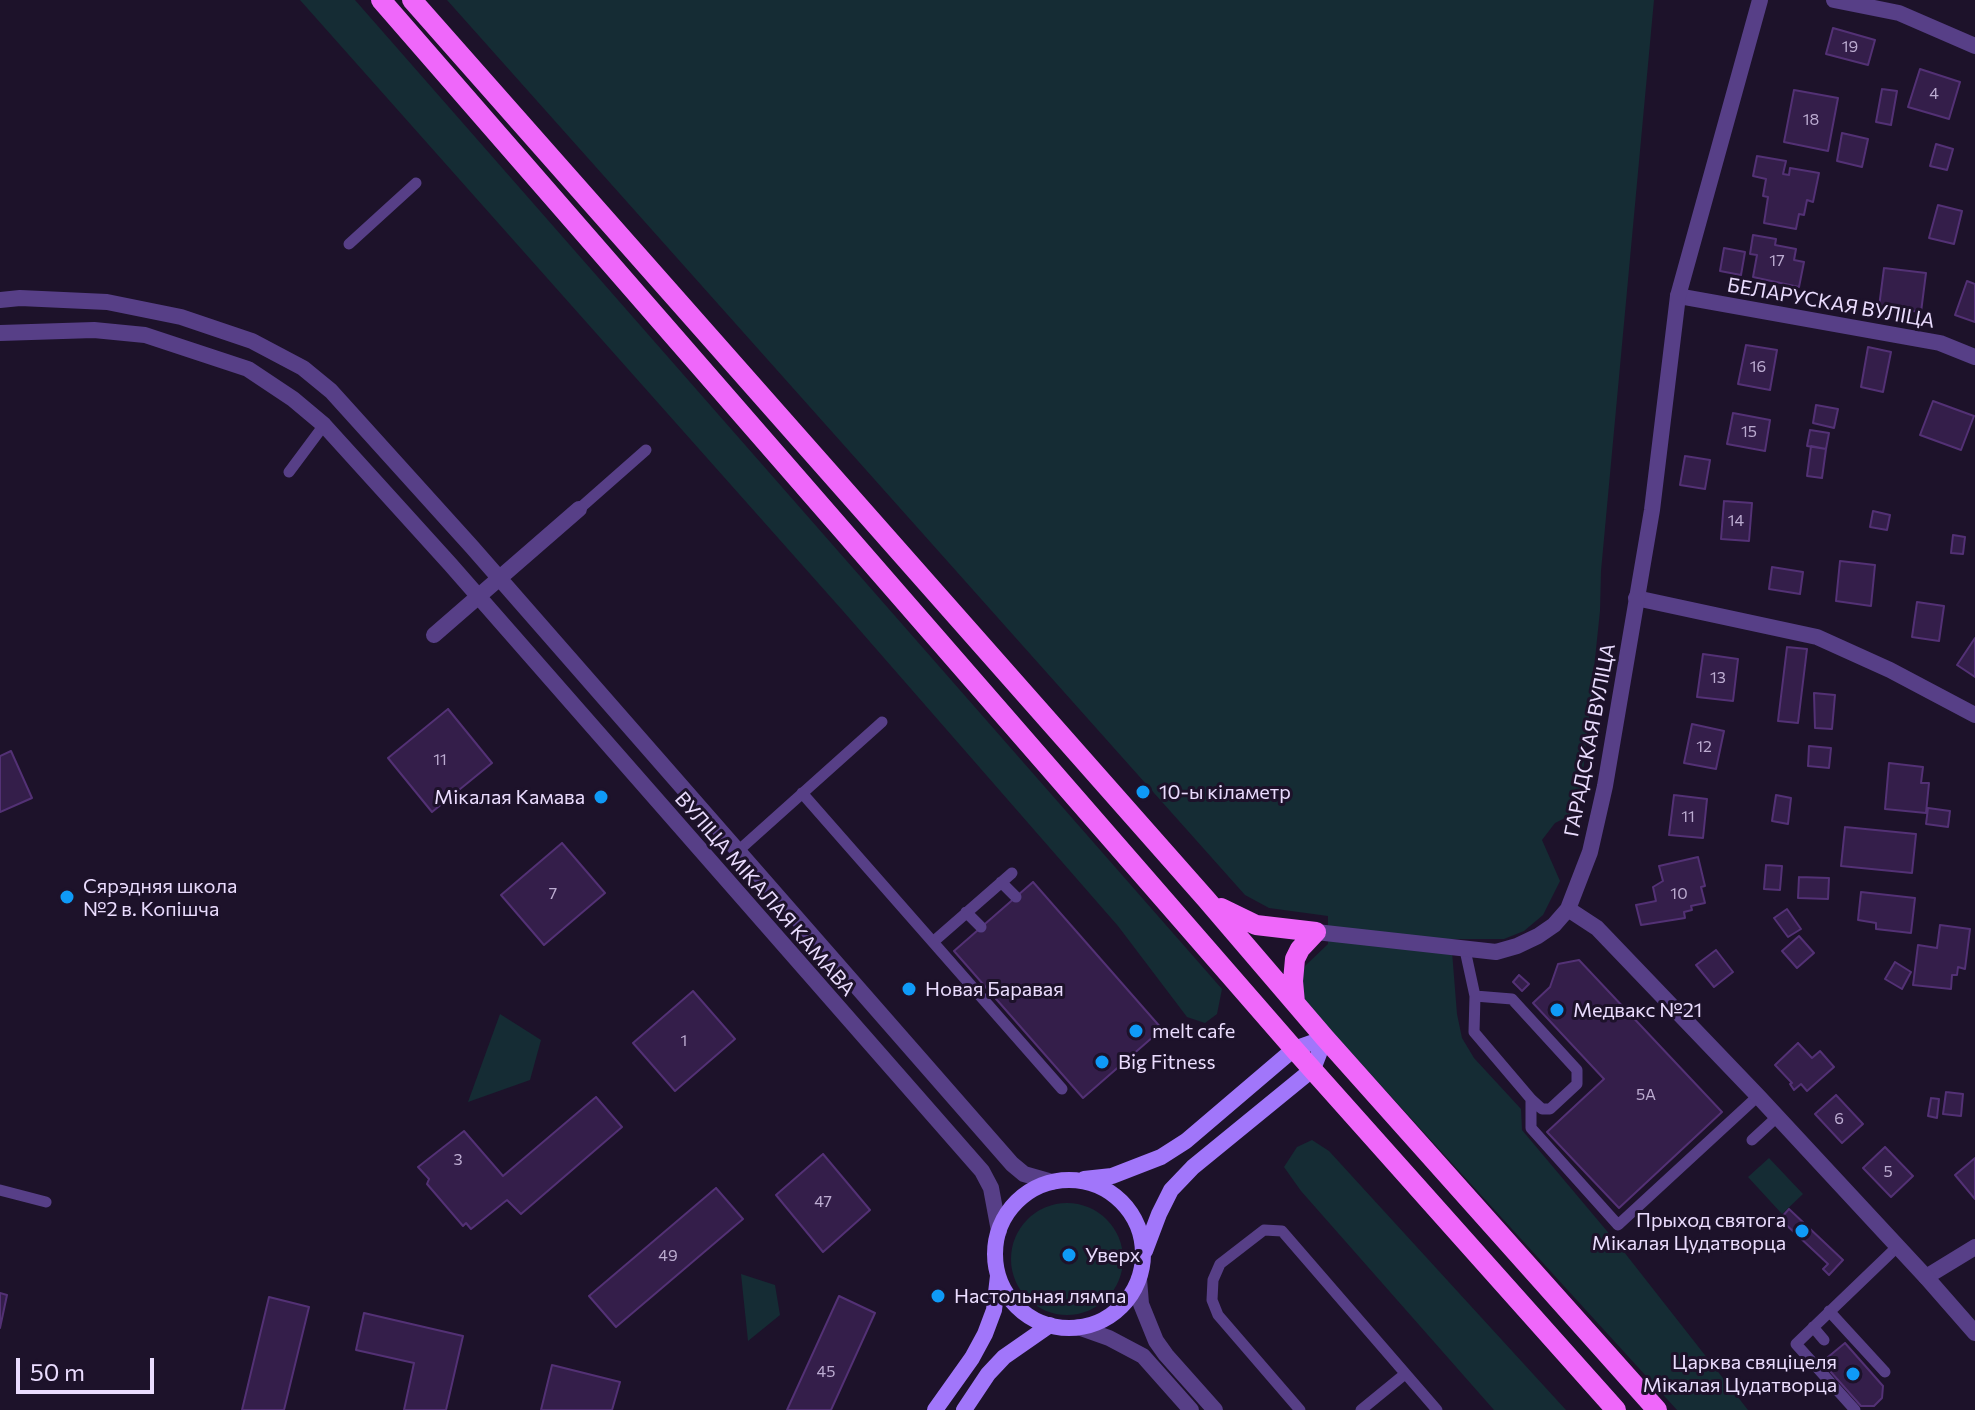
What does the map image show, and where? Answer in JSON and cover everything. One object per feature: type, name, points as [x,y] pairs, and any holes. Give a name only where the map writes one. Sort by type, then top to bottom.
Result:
[{"type":"main road","points":[[381,0],[1294,1049],[1616,1410]]},
{"type":"main road","points":[[412,0],[1206,899],[1325,1038],[1657,1410]]},
{"type":"main road","points":[[1206,899],[1243,921],[1256,925],[1316,932]]},
{"type":"main road","points":[[1295,1003],[1295,959],[1316,932]]},
{"type":"main road","points":[[935,1410],[985,1334],[994,1310],[998,1275],[995,1251],[999,1231],[1019,1199],[1034,1188],[1052,1182],[1112,1176],[1161,1157],[1186,1141],[1294,1049],[1325,1038]]},
{"type":"main road","points":[[998,1275],[1016,1306],[1032,1318],[1050,1325],[1078,1327],[1096,1323],[1113,1313],[1127,1300],[1139,1279],[1143,1256],[1171,1190],[1193,1167],[1313,1069],[1325,1038]]},
{"type":"main road","points":[[1079,1180],[1101,1187],[1123,1204],[1138,1228],[1143,1256]]},
{"type":"main road","points":[[964,1410],[988,1374],[1004,1357],[1050,1325]]},
{"type":"street","name":"ГАРАДСКАЯ ВУЛІЦА","points":[[1568,909],[1590,852],[1598,818],[1652,510],[1678,296],[1760,0]]},
{"type":"street","points":[[1834,0],[1899,13],[1975,46]]},
{"type":"street","name":"БЕЛАРУСКАЯ ВУЛІЦА","points":[[1678,296],[1940,343],[1975,357]]},
{"type":"street","name":"ВУЛІЦА МІКАЛАЯ КАМАВА","points":[[0,300],[107,302],[181,317],[252,341],[303,368],[331,391],[356,415],[1012,1164],[1024,1174],[1052,1182]]},
{"type":"street","name":"ВУЛІЦА МІКАЛАЯ КАМАВА","points":[[0,333],[94,330],[145,335],[248,369],[293,399],[324,425],[982,1171],[991,1188],[999,1231]]},
{"type":"street","points":[[434,635],[579,509]]},
{"type":"street","points":[[1636,598],[1817,637],[1890,670],[1975,715]]},
{"type":"street","points":[[1316,932],[1496,952],[1517,946],[1554,925],[1568,909],[1597,928],[1758,1096],[1975,1333]]},
{"type":"street","points":[[1926,1277],[1975,1247]]},
{"type":"street","points":[[1139,1279],[1141,1304],[1156,1341],[1215,1410]]},
{"type":"street","points":[[1078,1327],[1109,1338],[1143,1356],[1191,1410]]},
{"type":"lane","points":[[349,244],[416,183]]},
{"type":"lane","points":[[289,472],[324,425]]},
{"type":"lane","points":[[579,509],[646,450]]},
{"type":"lane","points":[[738,851],[882,722]]},
{"type":"lane","points":[[802,793],[1062,1089]]},
{"type":"lane","points":[[933,942],[1012,873]]},
{"type":"lane","points":[[1001,882],[1016,897]]},
{"type":"lane","points":[[966,912],[981,927]]},
{"type":"lane","points":[[1465,950],[1475,996],[1474,1032],[1531,1099],[1542,1109],[1550,1109],[1577,1084],[1577,1070],[1512,999],[1475,996]]},
{"type":"lane","points":[[1531,1099],[1531,1128],[1618,1225],[1758,1096]]},
{"type":"lane","points":[[1752,1140],[1777,1117]]},
{"type":"lane","points":[[0,1190],[46,1202]]},
{"type":"lane","points":[[1300,1410],[1218,1315],[1212,1300],[1213,1280],[1220,1264],[1264,1230],[1282,1231],[1437,1410]]},
{"type":"lane","points":[[1855,1410],[1796,1344],[1898,1246]]},
{"type":"lane","points":[[1829,1311],[1885,1372]]},
{"type":"lane","points":[[1813,1327],[1824,1340]]},
{"type":"lane","points":[[1361,1410],[1405,1374]]},
{"type":"lane","points":[[1279,1410],[1290,1400]]},
{"type":"shaded area","points":[[300,0],[355,0],[1222,989],[1217,1014],[1205,1023],[1187,1017],[1118,926],[843,611]]},
{"type":"shaded area","points":[[447,0],[1654,0],[1601,571],[1600,611],[1579,811],[1555,823],[1542,840],[1560,881],[1543,915],[1524,931],[1504,939],[1451,939],[1457,1014],[1462,1038],[1474,1058],[1521,1109],[1522,1130],[1617,1243],[1748,1410],[1677,1410],[1304,1001],[1300,979],[1305,966],[1328,944],[1328,916],[1269,908],[1245,895]]},
{"type":"shaded area","points":[[500,1014],[541,1040],[530,1080],[468,1102]]},
{"type":"shaded area","points":[[1312,1140],[1329,1151],[1566,1410],[1494,1410],[1301,1191],[1284,1167],[1297,1147]]},
{"type":"shaded area","points":[[1769,1158],[1803,1194],[1782,1214],[1748,1177]]},
{"type":"shaded area","points":[[1067,1203],[1088,1207],[1107,1219],[1119,1238],[1123,1259],[1119,1280],[1107,1299],[1088,1311],[1067,1315],[1046,1311],[1027,1299],[1015,1280],[1011,1259],[1015,1238],[1027,1219],[1046,1207]]},
{"type":"shaded area","points":[[741,1274],[775,1285],[780,1315],[748,1341]]},
{"type":"building","points":[[1833,28],[1875,40],[1868,65],[1826,54]]},
{"type":"building","points":[[1920,69],[1960,82],[1949,119],[1908,107]]},
{"type":"building","points":[[1882,89],[1897,91],[1891,125],[1876,122]]},
{"type":"building","points":[[1794,90],[1838,98],[1828,151],[1784,142]]},
{"type":"building","points":[[1842,133],[1868,139],[1862,167],[1837,161]]},
{"type":"building","points":[[1936,144],[1953,149],[1947,170],[1930,166]]},
{"type":"building","points":[[1757,156],[1786,161],[1783,174],[1789,175],[1790,168],[1819,173],[1813,202],[1807,200],[1804,215],[1799,214],[1796,229],[1764,223],[1768,197],[1763,196],[1766,179],[1753,176]]},
{"type":"building","points":[[1938,205],[1962,211],[1954,244],[1929,238]]},
{"type":"building","points":[[1753,235],[1776,239],[1775,245],[1796,249],[1794,260],[1804,262],[1799,287],[1753,277],[1757,255],[1750,254]]},
{"type":"building","points":[[1724,248],[1745,252],[1741,275],[1720,271]]},
{"type":"building","points":[[1884,268],[1926,273],[1921,312],[1879,307]]},
{"type":"building","points":[[1967,281],[1975,284],[1975,322],[1955,315]]},
{"type":"building","points":[[1746,345],[1777,350],[1770,390],[1738,384]]},
{"type":"building","points":[[1868,347],[1891,352],[1883,392],[1861,387]]},
{"type":"building","points":[[1933,401],[1974,416],[1961,450],[1920,435]]},
{"type":"building","points":[[1816,405],[1838,409],[1834,428],[1813,423]]},
{"type":"building","points":[[1733,413],[1770,420],[1765,451],[1727,444]]},
{"type":"building","points":[[1810,430],[1829,433],[1826,449],[1807,446]]},
{"type":"building","points":[[1811,446],[1826,449],[1822,478],[1807,476]]},
{"type":"building","points":[[1685,456],[1710,460],[1705,489],[1680,485]]},
{"type":"building","points":[[1724,501],[1752,503],[1749,541],[1721,539]]},
{"type":"building","points":[[1873,511],[1890,515],[1887,530],[1870,527]]},
{"type":"building","points":[[1953,535],[1965,537],[1963,554],[1951,553]]},
{"type":"building","points":[[1840,561],[1875,565],[1871,606],[1836,601]]},
{"type":"building","points":[[1772,567],[1803,572],[1800,594],[1769,589]]},
{"type":"building","points":[[1917,602],[1944,606],[1939,641],[1912,637]]},
{"type":"building","points":[[1975,638],[1975,677],[1957,665]]},
{"type":"building","points":[[1787,647],[1807,649],[1798,723],[1778,721]]},
{"type":"building","points":[[1703,654],[1738,659],[1733,701],[1697,697]]},
{"type":"building","points":[[1814,693],[1835,695],[1832,729],[1815,728]]},
{"type":"building","points":[[448,709],[492,763],[432,812],[388,758]]},
{"type":"building","points":[[1692,724],[1724,731],[1716,769],[1684,763]]},
{"type":"building","points":[[1809,746],[1831,748],[1829,768],[1808,766]]},
{"type":"building","points":[[11,751],[32,798],[0,812],[0,756]]},
{"type":"building","points":[[1889,763],[1923,767],[1921,783],[1929,783],[1926,813],[1885,809]]},
{"type":"building","points":[[1674,795],[1707,799],[1703,838],[1669,835]]},
{"type":"building","points":[[1776,795],[1791,798],[1788,824],[1772,821]]},
{"type":"building","points":[[1928,808],[1950,811],[1948,827],[1926,824]]},
{"type":"building","points":[[1845,827],[1916,834],[1912,873],[1841,866]]},
{"type":"building","points":[[562,843],[605,893],[544,945],[501,895]]},
{"type":"building","points":[[1698,857],[1705,886],[1701,887],[1705,903],[1691,906],[1692,910],[1684,912],[1685,918],[1641,925],[1636,905],[1656,901],[1653,887],[1663,881],[1659,866]]},
{"type":"building","points":[[1766,865],[1782,866],[1780,890],[1764,889]]},
{"type":"building","points":[[1799,877],[1829,878],[1828,899],[1798,898]]},
{"type":"building","points":[[1033,882],[1162,1029],[1083,1098],[954,951]]},
{"type":"building","points":[[1861,892],[1915,898],[1911,933],[1876,929],[1876,923],[1858,920]]},
{"type":"building","points":[[1787,909],[1801,929],[1788,937],[1774,918]]},
{"type":"building","points":[[1940,925],[1970,929],[1965,969],[1958,967],[1957,975],[1952,975],[1951,989],[1913,985],[1918,945],[1937,948]]},
{"type":"building","points":[[1799,936],[1814,953],[1797,968],[1782,951]]},
{"type":"building","points":[[1716,950],[1733,972],[1714,987],[1696,965]]},
{"type":"building","points":[[1579,960],[1722,1112],[1619,1208],[1547,1132],[1604,1079],[1533,1003],[1550,987],[1558,964]]},
{"type":"building","points":[[1895,962],[1911,972],[1902,989],[1885,979]]},
{"type":"building","points":[[1519,975],[1529,984],[1522,991],[1513,982]]},
{"type":"building","points":[[693,991],[735,1039],[675,1091],[633,1043]]},
{"type":"building","points":[[1798,1043],[1812,1058],[1820,1051],[1834,1067],[1807,1091],[1801,1084],[1794,1090],[1792,1083],[1775,1065]]},
{"type":"building","points":[[1946,1092],[1963,1094],[1961,1116],[1943,1114]]},
{"type":"building","points":[[1836,1095],[1863,1124],[1842,1143],[1815,1114]]},
{"type":"building","points":[[596,1097],[622,1127],[521,1214],[507,1200],[471,1229],[466,1223],[463,1226],[427,1184],[429,1179],[418,1167],[464,1131],[503,1176]]},
{"type":"building","points":[[1931,1098],[1939,1099],[1937,1118],[1928,1116]]},
{"type":"building","points":[[1885,1147],[1913,1176],[1891,1197],[1863,1168]]},
{"type":"building","points":[[823,1154],[870,1210],[823,1252],[776,1195]]},
{"type":"building","points":[[1975,1158],[1975,1199],[1955,1175]]},
{"type":"building","points":[[716,1188],[743,1219],[616,1327],[589,1296]]},
{"type":"building","name":"Прыход святога Мікалая Цудатворца","points":[[1789,1209],[1843,1260],[1829,1275],[1823,1269],[1828,1264],[1780,1219]]},
{"type":"building","points":[[0,1293],[7,1295],[0,1328]]},
{"type":"building","points":[[839,1296],[875,1313],[831,1410],[787,1410]]},
{"type":"building","points":[[269,1297],[309,1307],[284,1410],[242,1410]]},
{"type":"building","points":[[364,1313],[463,1336],[446,1410],[404,1410],[414,1363],[356,1350]]},
{"type":"building","name":"Царква свяціцеля Мікалая Цудатворца","points":[[1845,1343],[1883,1386],[1882,1398],[1874,1406],[1861,1406],[1822,1362]]},
{"type":"building","points":[[552,1365],[620,1382],[612,1410],[541,1410]]},
{"type":"place","name":"10-ы кіламетр","points":[[1143,792]]},
{"type":"place","name":"Мікалая Камава","points":[[601,797]]},
{"type":"place","name":"Сярэдняя школа №2 в. Копішча","points":[[67,897]]},
{"type":"place","name":"Новая Баравая","points":[[909,989]]},
{"type":"place","name":"Медвакс №21","points":[[1557,1010]]},
{"type":"place","name":"melt cafe","points":[[1136,1031]]},
{"type":"place","name":"Big Fitness","points":[[1102,1062]]},
{"type":"place","name":"Прыход святога Мікалая Цудатворца","points":[[1802,1231]]},
{"type":"place","name":"Уверх","points":[[1069,1255]]},
{"type":"place","name":"Настольная лямпа","points":[[938,1296]]},
{"type":"place","name":"Царква свяціцеля Мікалая Цудатворца","points":[[1853,1374]]}]
